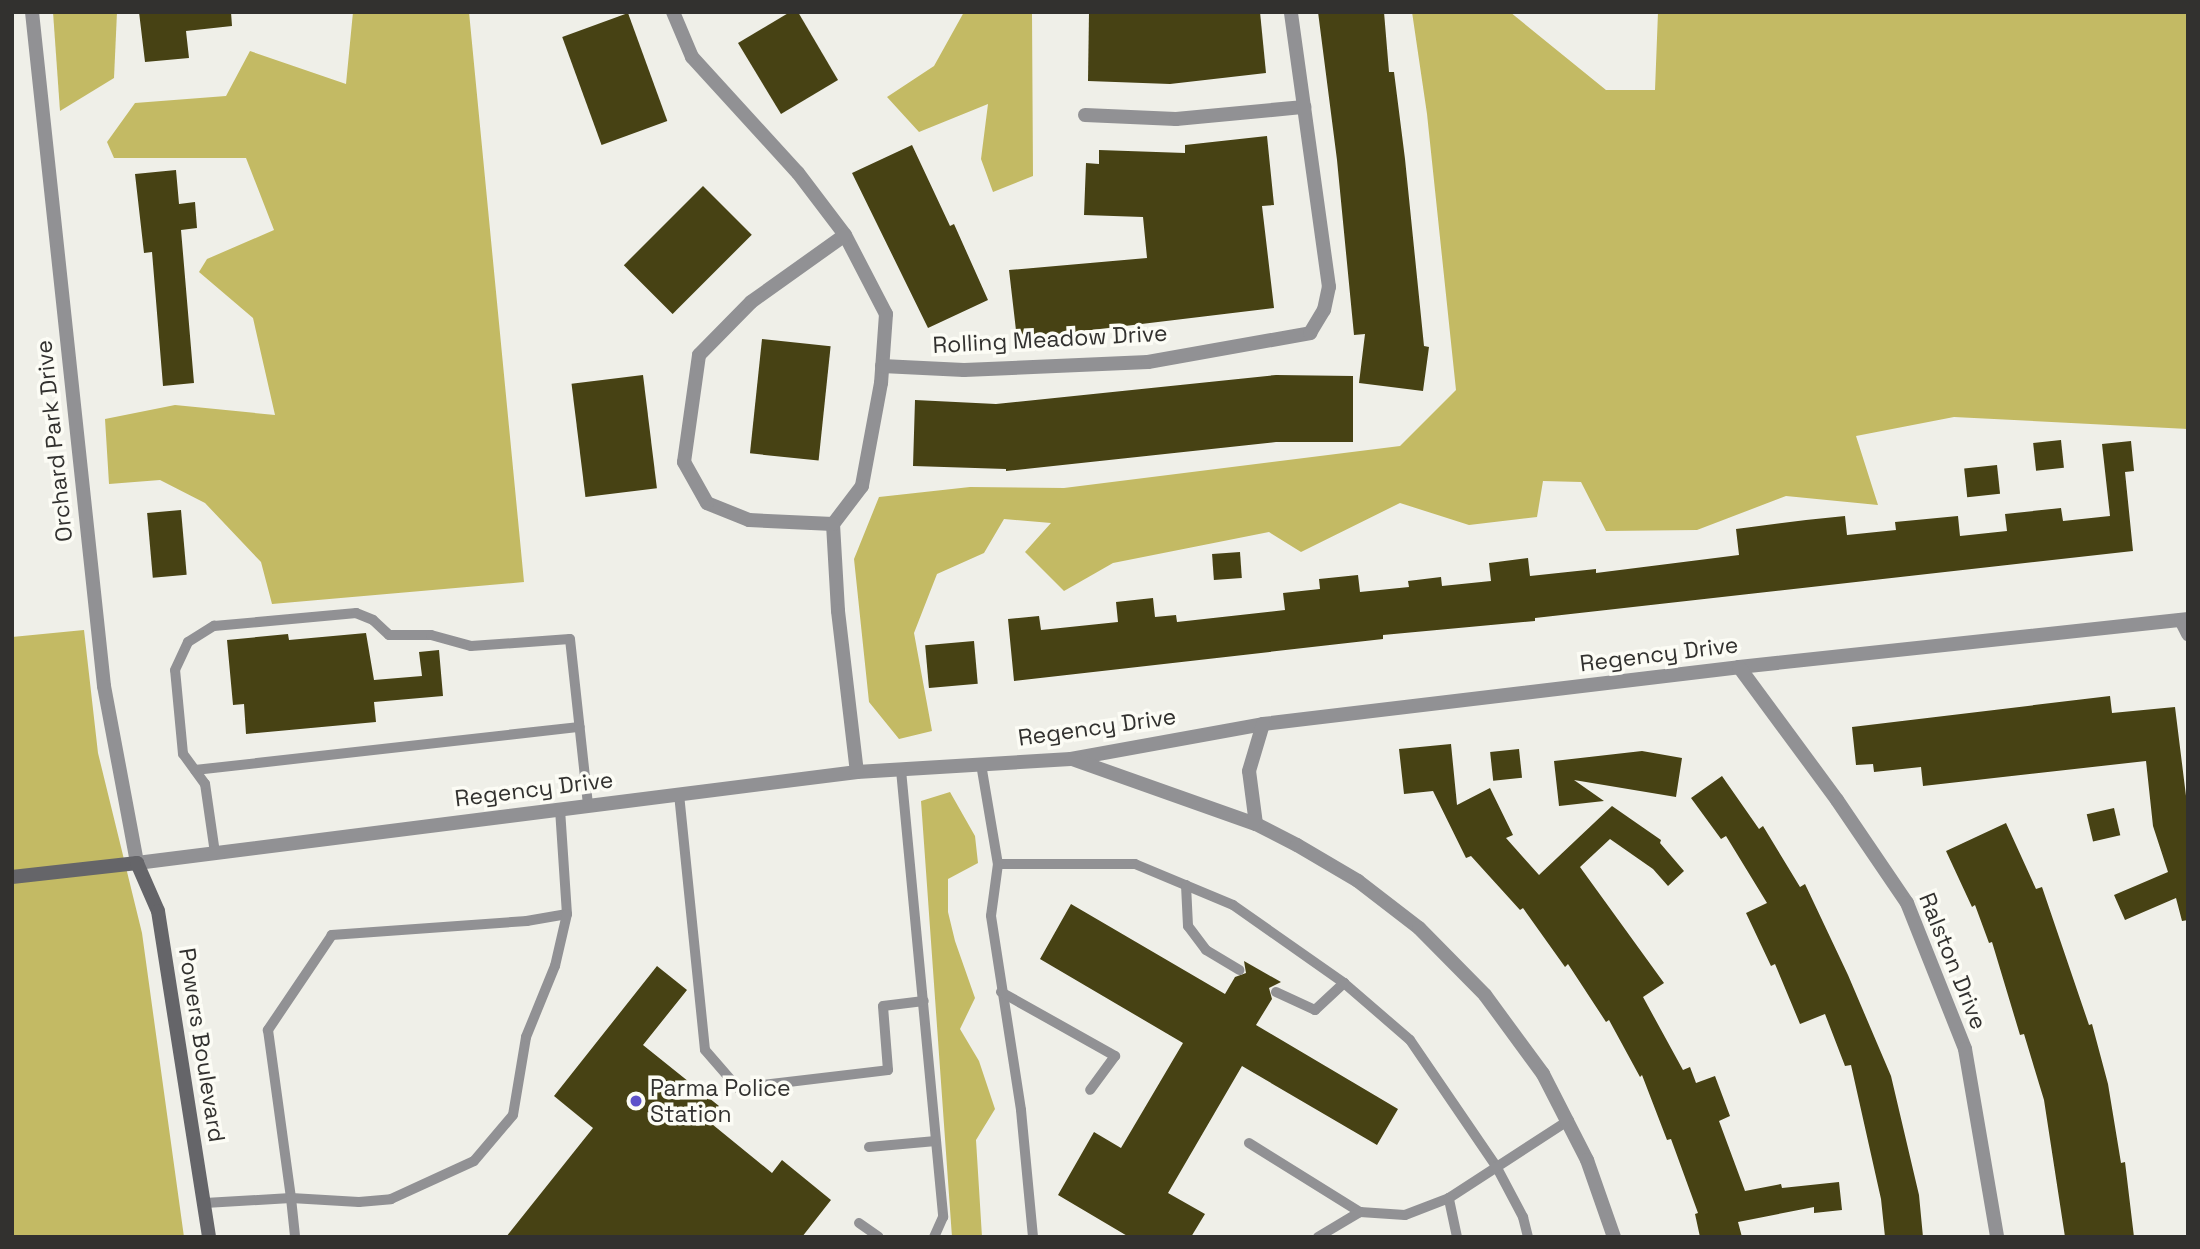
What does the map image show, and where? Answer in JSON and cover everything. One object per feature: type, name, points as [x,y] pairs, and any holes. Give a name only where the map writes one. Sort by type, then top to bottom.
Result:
[{"type":"street","name":"Orchard Park Drive","points":[[32,12],[104,686],[137,863]]},
{"type":"street","points":[[673,12],[692,57],[798,173],[845,234],[886,314],[882,366],[862,486],[833,524],[838,611],[856,772]]},
{"type":"street","name":"Rolling Meadow Drive","points":[[882,366],[964,370],[1148,362],[1310,333],[1324,310],[1329,287],[1291,12]]},
{"type":"street","points":[[1085,115],[1176,119],[1304,107]]},
{"type":"street","points":[[833,524],[749,520],[718,508],[707,503],[684,462],[699,355],[751,302],[845,234]]},
{"type":"street","name":"Regency Drive","points":[[12,877],[856,772],[1071,759],[1263,724],[1739,667],[2184,620]]},
{"type":"street","points":[[2184,620],[2188,634]]},
{"type":"street","name":"Ralston Drive","points":[[1739,667],[1838,800],[1907,903],[1965,1049],[1997,1237]]},
{"type":"street","points":[[1256,824],[1249,771],[1263,724]]},
{"type":"street","points":[[1071,759],[1256,824],[1358,881],[1402,914],[1447,955],[1517,1035],[1569,1119],[1595,1181],[1614,1237]]},
{"type":"street","name":"Powers Boulevard","points":[[137,863],[158,911],[209,1237]]},
{"type":"lane","points":[[215,853],[205,784],[183,754],[175,670],[188,642],[214,626],[356,613],[373,620],[389,635],[431,635],[471,646],[570,639],[588,806]]},
{"type":"lane","points":[[195,770],[580,727]]},
{"type":"lane","points":[[981,764],[998,864],[991,916],[1021,1110],[1033,1237]]},
{"type":"lane","points":[[901,770],[943,1217],[934,1237]]},
{"type":"lane","points":[[680,794],[705,1050],[738,1088],[888,1070],[883,1006],[924,1001]]},
{"type":"lane","points":[[205,1203],[290,1198],[359,1202],[391,1199],[474,1161],[513,1115],[526,1037],[555,966],[567,914],[560,809]]},
{"type":"lane","points":[[998,864],[1135,864],[1233,905],[1344,983],[1410,1040],[1496,1166],[1523,1217],[1528,1237]]},
{"type":"lane","points":[[1186,885],[1188,926],[1206,950],[1239,970]]},
{"type":"lane","points":[[295,1237],[268,1030],[332,935],[527,921],[567,914]]},
{"type":"lane","points":[[1276,992],[1315,1010],[1344,983]]},
{"type":"lane","points":[[1001,992],[1115,1056],[1090,1090]]},
{"type":"lane","points":[[1249,1143],[1360,1212],[1405,1215],[1450,1198],[1569,1119]]},
{"type":"lane","points":[[869,1147],[936,1141]]},
{"type":"lane","points":[[1450,1198],[1457,1237]]},
{"type":"lane","points":[[1318,1237],[1360,1212]]},
{"type":"lane","points":[[859,1223],[879,1237]]},
{"type":"shaded area","points":[[53,12],[117,12],[114,78],[60,111]]},
{"type":"shaded area","points":[[353,12],[469,12],[524,582],[272,604],[261,562],[205,503],[160,480],[109,484],[105,419],[175,405],[275,415],[253,318],[199,272],[207,259],[274,230],[246,158],[114,158],[107,142],[135,103],[226,96],[250,51],[346,84]]},
{"type":"shaded area","points":[[964,12],[1032,12],[1033,176],[993,192],[981,159],[988,104],[919,132],[887,97],[934,66]]},
{"type":"shaded area","points":[[1412,12],[1510,12],[1606,90],[1655,90],[1658,12],[2188,12],[2188,429],[1954,417],[1856,436],[1878,505],[1786,496],[1697,530],[1606,531],[1581,482],[1543,481],[1537,517],[1469,525],[1400,503],[1301,552],[1269,532],[1113,563],[1064,591],[1025,552],[1051,523],[1004,519],[984,553],[937,574],[914,633],[932,731],[899,739],[869,702],[854,559],[879,497],[970,487],[1064,488],[1400,446],[1456,390],[1427,114]]},
{"type":"shaded area","points":[[84,630],[98,753],[142,933],[184,1237],[12,1237],[12,637]]},
{"type":"shaded area","points":[[950,792],[975,836],[978,863],[948,879],[948,912],[975,998],[960,1029],[979,1061],[995,1109],[976,1140],[982,1237],[952,1237],[921,801]]},
{"type":"building","points":[[139,12],[231,12],[232,26],[186,31],[189,58],[145,62]]},
{"type":"building","points":[[790,12],[798,12],[838,80],[781,114],[738,43]]},
{"type":"building","points":[[1089,12],[1260,12],[1266,73],[1170,84],[1088,81]]},
{"type":"building","points":[[1318,12],[1384,12],[1389,72],[1394,72],[1405,159],[1424,346],[1429,347],[1423,391],[1359,383],[1365,334],[1354,335],[1337,160]]},
{"type":"building","points":[[628,13],[667,121],[602,145],[562,37]]},
{"type":"building","points":[[1267,136],[1274,205],[1262,206],[1274,308],[1017,339],[1009,270],[1147,258],[1143,217],[1084,215],[1086,163],[1099,164],[1099,150],[1185,153],[1185,145]]},
{"type":"building","points":[[912,145],[950,226],[954,224],[988,300],[928,328],[852,173]]},
{"type":"building","points":[[176,170],[179,204],[195,202],[197,228],[181,230],[194,383],[163,386],[152,252],[144,253],[135,174]]},
{"type":"building","points":[[703,186],[752,235],[673,314],[624,265]]},
{"type":"building","points":[[762,339],[831,346],[819,461],[750,453]]},
{"type":"building","points":[[643,375],[657,488],[585,497],[572,384]]},
{"type":"building","points":[[1276,375],[1353,376],[1353,442],[1276,442],[1006,471],[913,466],[915,400],[996,404]]},
{"type":"building","points":[[2061,440],[2064,468],[2036,471],[2033,443]]},
{"type":"building","points":[[2131,441],[2134,471],[2125,472],[2133,551],[1535,618],[1535,621],[1383,635],[1383,639],[1014,681],[1008,619],[1039,616],[1041,630],[1118,622],[1116,602],[1153,598],[1155,617],[1176,615],[1177,622],[1285,610],[1283,593],[1320,589],[1319,579],[1358,575],[1360,592],[1409,587],[1408,581],[1441,577],[1442,586],[1491,581],[1489,563],[1528,558],[1530,576],[1596,569],[1596,573],[1739,555],[1736,529],[1806,520],[1845,516],[1847,535],[1896,530],[1895,522],[1958,516],[1960,536],[2007,531],[2005,514],[2061,508],[2063,521],[2110,516],[2102,444]]},
{"type":"building","points":[[1997,465],[2000,494],[1967,497],[1964,468]]},
{"type":"building","points":[[181,510],[187,575],[153,578],[147,513]]},
{"type":"building","points":[[1240,552],[1242,578],[1214,580],[1212,554]]},
{"type":"building","points":[[366,633],[374,680],[422,676],[419,652],[439,650],[443,696],[374,702],[376,722],[246,734],[244,704],[233,705],[227,640],[288,634],[289,640]]},
{"type":"building","points":[[974,641],[978,684],[929,688],[925,645]]},
{"type":"building","points":[[2110,696],[2112,713],[2175,707],[2188,812],[2188,920],[2182,921],[2176,898],[2125,920],[2114,895],[2168,872],[2153,826],[2146,761],[1923,786],[1921,767],[1874,772],[1873,764],[1856,765],[1852,727]]},
{"type":"building","points":[[1451,744],[1457,805],[1490,788],[1513,835],[1506,838],[1539,875],[1612,806],[1661,840],[1660,843],[1684,871],[1668,886],[1653,869],[1610,839],[1580,867],[1664,983],[1643,997],[1683,1070],[1690,1067],[1696,1083],[1715,1076],[1730,1116],[1719,1121],[1745,1191],[1781,1184],[1782,1188],[1839,1182],[1842,1210],[1814,1213],[1814,1207],[1738,1222],[1742,1237],[1700,1237],[1695,1214],[1698,1213],[1671,1139],[1667,1140],[1642,1075],[1640,1077],[1609,1020],[1606,1022],[1568,964],[1565,967],[1523,908],[1520,910],[1471,856],[1466,858],[1433,791],[1404,794],[1399,749]]},
{"type":"building","points":[[1519,749],[1522,778],[1493,781],[1490,752]]},
{"type":"building","points":[[1642,751],[1682,758],[1676,797],[1574,780],[1604,801],[1559,806],[1554,761]]},
{"type":"building","points":[[1722,776],[1759,829],[1763,826],[1800,887],[1805,884],[1848,975],[1891,1076],[1919,1195],[1923,1237],[1885,1237],[1881,1199],[1851,1065],[1845,1066],[1825,1014],[1800,1024],[1775,964],[1771,966],[1746,913],[1767,903],[1726,836],[1721,839],[1691,798]]},
{"type":"building","points":[[2114,808],[2120,835],[2093,842],[2087,814]]},
{"type":"building","points":[[2006,823],[2036,889],[2042,887],[2089,1025],[2092,1024],[2108,1084],[2121,1163],[2125,1162],[2134,1237],[2065,1237],[2044,1100],[2024,1034],[2020,1035],[1992,942],[1989,943],[1975,905],[1972,907],[1946,851]]},
{"type":"building","points":[[1071,904],[1225,994],[1235,977],[1246,973],[1244,961],[1281,982],[1269,988],[1272,999],[1256,1025],[1398,1109],[1377,1145],[1242,1066],[1168,1193],[1205,1214],[1191,1237],[1129,1237],[1058,1195],[1094,1132],[1121,1148],[1183,1043],[1040,959]]},
{"type":"building","name":"Parma Police Station","points":[[657,966],[687,990],[643,1045],[719,1106],[707,1120],[772,1173],[782,1160],[831,1200],[802,1237],[506,1237],[593,1128],[554,1096]]},
{"type":"place","name":"Parma Police Station","points":[[636,1101]]}]
